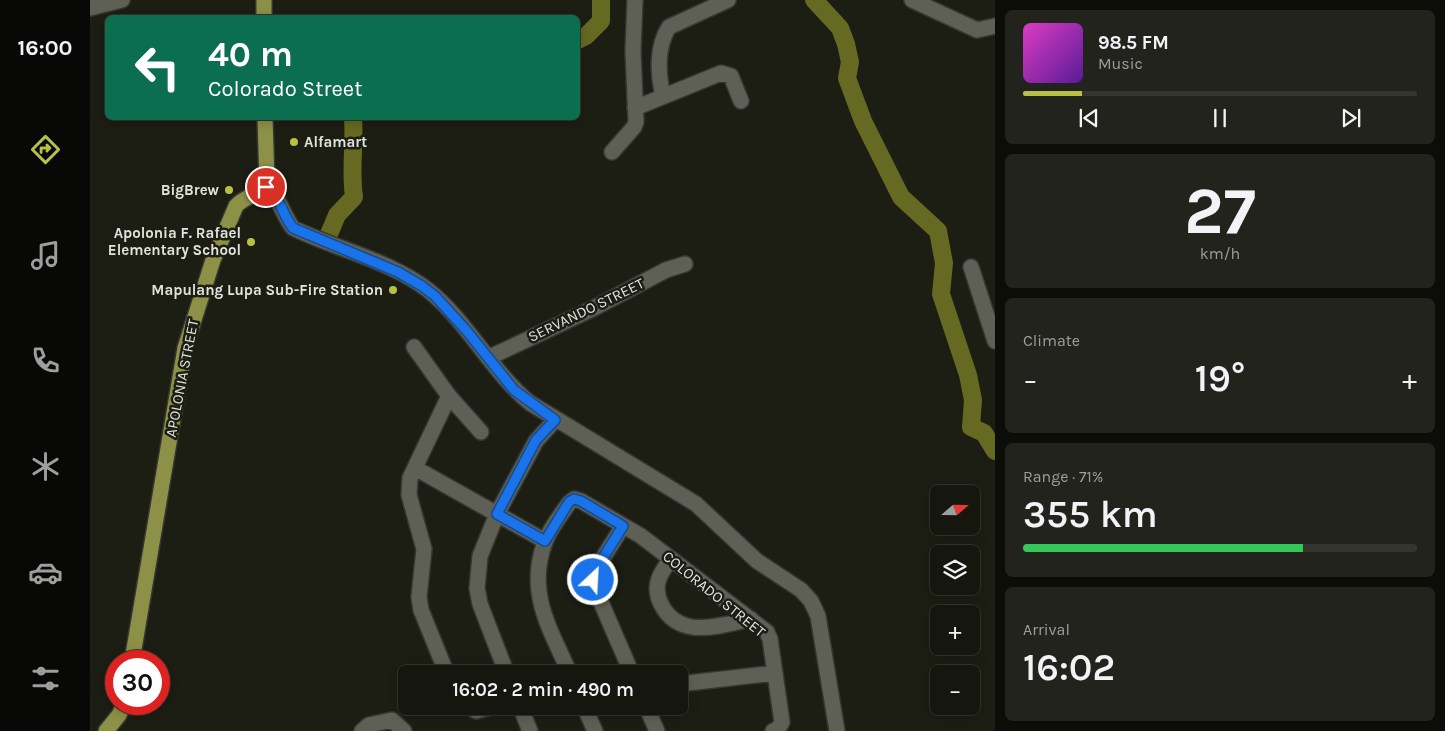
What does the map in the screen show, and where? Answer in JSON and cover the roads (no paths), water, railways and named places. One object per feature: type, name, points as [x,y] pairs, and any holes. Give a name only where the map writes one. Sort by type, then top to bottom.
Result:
[{"type":"main road","points":[[264,0],[264,15]]},
{"type":"main road","points":[[265,120],[265,159],[268,180],[266,187]]},
{"type":"main road","name":"APOLONIA STREET","points":[[134,650],[178,382],[192,321],[236,206],[240,200],[266,187]]},
{"type":"main road","points":[[106,731],[119,715]]},
{"type":"street","points":[[90,8],[122,0]]},
{"type":"street","points":[[612,152],[634,127],[635,0]]},
{"type":"street","points":[[663,96],[659,65],[663,41],[669,27],[728,0]]},
{"type":"street","points":[[920,1],[978,30],[995,26]]},
{"type":"street","points":[[635,108],[721,73],[731,76],[741,101]]},
{"type":"street","points":[[266,187],[272,190],[285,218],[293,228],[398,272],[422,286],[435,296],[514,390],[550,416],[691,500],[757,561],[801,590],[811,601],[818,616],[837,731]]},
{"type":"street","name":"SERVANDO STREET","points":[[488,358],[594,308],[666,270],[685,264]]},
{"type":"street","points":[[971,267],[995,341]]},
{"type":"street","points":[[414,347],[449,396],[481,432]]},
{"type":"street","points":[[443,665],[432,638],[419,597],[424,549],[408,495],[410,478],[449,396]]},
{"type":"street","points":[[504,665],[480,604],[477,588],[480,556],[497,514],[550,416]]},
{"type":"street","points":[[415,468],[545,541],[538,582],[538,598],[566,665]]},
{"type":"street","name":"COLORADO STREET","points":[[545,541],[569,502],[574,499],[581,501],[641,536],[751,619],[766,632],[770,639],[782,722],[778,729],[773,731]]},
{"type":"street","points":[[623,526],[594,572],[593,580],[628,665]]},
{"type":"street","points":[[671,559],[660,573],[656,587],[658,600],[674,622],[687,628],[703,628],[751,619]]},
{"type":"street","points":[[688,683],[775,673]]},
{"type":"street","points":[[524,715],[530,731]]},
{"type":"street","points":[[588,715],[595,731]]},
{"type":"street","points":[[650,715],[656,731]]},
{"type":"street","points":[[362,731],[369,725],[392,720],[404,731]]},
{"type":"waterway","points":[[580,39],[586,36],[601,21],[601,0]]},
{"type":"waterway","points":[[814,0],[840,28],[850,62],[847,78],[863,121],[901,197],[938,231],[944,263],[941,294],[968,375],[973,400],[971,427],[984,433],[995,451]]},
{"type":"waterway","points":[[327,239],[337,215],[354,197],[352,177],[353,120]]},
{"type":"place","name":"Alfamart","points":[[294,142]]},
{"type":"place","name":"BigBrew","points":[[229,190]]},
{"type":"place","name":"Apolonia F. Rafael Elementary School","points":[[251,242]]},
{"type":"place","name":"Mapulang Lupa Sub-Fire Station","points":[[393,290]]}]
